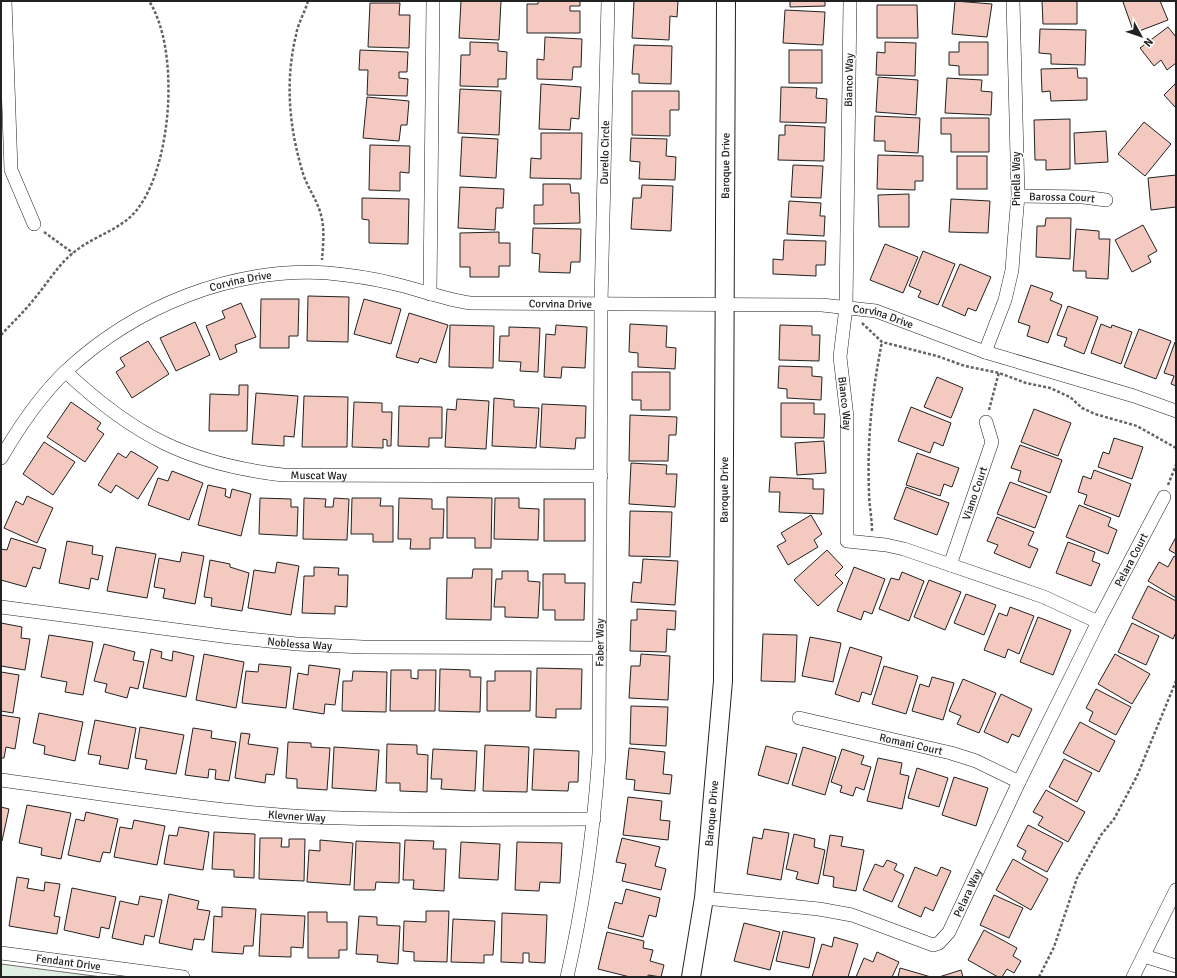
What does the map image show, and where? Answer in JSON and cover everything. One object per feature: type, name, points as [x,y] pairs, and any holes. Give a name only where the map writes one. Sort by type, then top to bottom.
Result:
[{"type":"street","points":[[5,1],[6,170],[34,224]]},
{"type":"street","points":[[430,294],[433,1]]},
{"type":"street","name":"Durello Circle","points":[[601,304],[608,1]]},
{"type":"street","name":"Baroque Drive","points":[[691,977],[704,898],[711,833],[723,674],[726,1]]},
{"type":"street","name":"Bianco Way","points":[[850,1],[846,307],[840,357],[847,417],[847,541],[904,549],[1044,597],[1098,622]]},
{"type":"street","name":"Pinella Way","points":[[985,352],[1005,300],[1012,270],[1018,196],[1013,1]]},
{"type":"street","name":"Barossa Court","points":[[1018,196],[1083,197],[1106,200]]},
{"type":"street","name":"Corvina Drive","points":[[1,458],[31,411],[66,372],[96,346],[128,324],[162,305],[211,287],[249,278],[321,273],[366,278],[430,294],[451,301],[470,303],[822,305],[876,311],[985,352],[1134,396],[1176,411]]},
{"type":"street","name":"Faber Way","points":[[567,977],[580,915],[594,820],[599,753],[601,304]]},
{"type":"street","name":"Muscat Way","points":[[66,372],[91,396],[117,416],[145,434],[195,457],[233,468],[282,475],[601,476]]},
{"type":"street","name":"Viano Court","points":[[950,565],[992,442],[986,422]]},
{"type":"street","name":"Pelara Court","points":[[1098,622],[1164,497]]},
{"type":"street","name":"Noblessa Way","points":[[1,607],[297,644],[363,647],[600,648]]},
{"type":"street","name":"Pelara Way","points":[[704,898],[819,909],[852,915],[933,945],[939,943],[949,932],[1019,782],[1098,622]]},
{"type":"street","name":"Romani Court","points":[[799,718],[950,753],[976,761],[1019,782]]},
{"type":"street","name":"Klevner Way","points":[[1,780],[208,807],[309,817],[360,819],[594,820]]},
{"type":"street","points":[[1133,977],[1176,890]]},
{"type":"street","name":"Fendant Drive","points":[[1,953],[183,977]]},
{"type":"street","points":[[1144,956],[1176,966]]},
{"type":"path","points":[[1,335],[24,311],[61,265],[73,253],[87,243],[124,224],[146,197],[156,170],[162,146],[170,79],[159,20],[150,1]]},
{"type":"path","points":[[308,1],[296,33],[291,60],[289,92],[290,119],[302,173],[321,214],[324,230],[321,273]]},
{"type":"path","points":[[34,224],[73,253]]},
{"type":"path","points":[[846,307],[882,342],[937,356],[965,366],[999,373],[1026,383],[1050,388],[1070,397],[1082,408],[1095,414],[1137,426],[1176,448]]},
{"type":"path","points":[[872,544],[872,522],[868,493],[869,434],[876,372],[882,342]]},
{"type":"path","points":[[986,422],[1004,357]]},
{"type":"path","points":[[1164,497],[1176,466]]},
{"type":"path","points":[[1039,977],[1054,947],[1077,878],[1101,835],[1114,819],[1137,776],[1176,681]]},
{"type":"green space","points":[[1,964],[102,977],[1,977]]},
{"type":"building","points":[[461,1],[501,1],[499,40],[459,38]]},
{"type":"building","points":[[538,1],[580,1],[580,6],[570,6],[570,11],[580,11],[580,33],[527,33],[527,4],[538,4]]},
{"type":"building","points":[[634,1],[678,1],[677,17],[670,16],[669,40],[632,38]]},
{"type":"building","points":[[790,1],[825,1],[825,6],[790,7]]},
{"type":"building","points":[[955,1],[992,4],[987,37],[952,34]]},
{"type":"building","points":[[1042,1],[1077,1],[1077,24],[1043,24]]},
{"type":"building","points":[[1160,1],[1168,20],[1134,33],[1123,2]]},
{"type":"building","points":[[370,3],[400,3],[399,15],[410,15],[409,48],[368,47]]},
{"type":"building","points":[[877,5],[917,5],[918,38],[877,38]]},
{"type":"building","points":[[785,10],[825,12],[823,45],[783,43]]},
{"type":"building","points":[[1168,27],[1176,37],[1176,63],[1167,70],[1161,60],[1154,66],[1140,48]]},
{"type":"building","points":[[1040,29],[1086,30],[1085,65],[1051,64],[1051,54],[1039,53]]},
{"type":"building","points":[[545,37],[582,39],[581,67],[573,67],[572,80],[537,79],[537,59],[544,60]]},
{"type":"building","points":[[470,42],[498,43],[498,51],[507,52],[506,79],[498,79],[498,87],[460,86],[461,55],[470,55]]},
{"type":"building","points":[[885,42],[916,43],[915,76],[876,75],[877,52],[885,53]]},
{"type":"building","points":[[959,42],[988,42],[988,75],[959,75],[959,66],[949,65],[949,52],[959,52]]},
{"type":"building","points":[[634,45],[672,46],[671,84],[639,83],[639,74],[632,74]]},
{"type":"building","points":[[360,50],[408,52],[407,72],[399,72],[399,78],[408,79],[407,96],[367,95],[368,70],[359,70]]},
{"type":"building","points":[[789,50],[822,50],[822,83],[789,83]]},
{"type":"building","points":[[1077,68],[1078,78],[1087,78],[1087,100],[1051,101],[1050,91],[1042,92],[1041,69]]},
{"type":"building","points":[[878,77],[918,80],[916,115],[876,112]]},
{"type":"building","points":[[947,78],[982,80],[981,91],[992,92],[991,115],[945,113]]},
{"type":"building","points":[[1176,83],[1176,108],[1164,95]]},
{"type":"building","points":[[541,84],[581,87],[579,119],[571,118],[570,130],[539,129]]},
{"type":"building","points":[[781,87],[817,88],[816,98],[827,99],[826,123],[780,122]]},
{"type":"building","points":[[460,89],[501,91],[499,135],[458,133]]},
{"type":"building","points":[[632,91],[679,91],[679,110],[670,110],[670,136],[632,135]]},
{"type":"building","points":[[367,97],[409,101],[407,125],[401,125],[399,141],[363,138]]},
{"type":"building","points":[[875,116],[920,118],[918,153],[885,151],[885,141],[874,141]]},
{"type":"building","points":[[941,118],[989,118],[989,152],[951,152],[951,134],[941,134]]},
{"type":"building","points":[[1070,119],[1070,169],[1046,170],[1046,160],[1035,160],[1034,120]]},
{"type":"building","points":[[1144,122],[1171,144],[1145,176],[1118,154]]},
{"type":"building","points":[[785,125],[825,127],[824,161],[778,160],[779,135],[785,135]]},
{"type":"building","points":[[1106,131],[1108,162],[1075,164],[1074,133]]},
{"type":"building","points":[[541,133],[582,133],[581,179],[530,178],[531,158],[541,159]]},
{"type":"building","points":[[462,137],[498,139],[496,178],[460,176]]},
{"type":"building","points":[[631,138],[667,139],[666,156],[676,157],[675,180],[639,179],[640,162],[630,161]]},
{"type":"building","points":[[370,145],[410,146],[409,173],[400,172],[400,191],[369,190]]},
{"type":"building","points":[[878,155],[923,156],[923,181],[915,181],[915,190],[877,189]]},
{"type":"building","points":[[957,156],[987,156],[987,189],[957,189]]},
{"type":"building","points":[[793,165],[823,166],[821,198],[791,197]]},
{"type":"building","points":[[1176,175],[1176,207],[1151,210],[1148,178]]},
{"type":"building","points":[[543,184],[570,184],[571,193],[579,193],[580,223],[534,224],[534,205],[543,205]]},
{"type":"building","points":[[642,185],[673,186],[671,231],[631,229],[633,198],[641,198]]},
{"type":"building","points":[[460,187],[504,189],[503,208],[496,208],[495,230],[458,228]]},
{"type":"building","points":[[909,194],[909,227],[879,227],[878,195]]},
{"type":"building","points":[[362,198],[409,199],[408,244],[369,243],[369,220],[362,219]]},
{"type":"building","points":[[951,199],[990,201],[988,233],[949,232]]},
{"type":"building","points":[[789,201],[821,203],[820,216],[825,216],[824,236],[787,234]]},
{"type":"building","points":[[1046,218],[1071,218],[1070,259],[1036,257],[1037,226],[1045,226]]},
{"type":"building","points":[[1143,225],[1157,251],[1148,256],[1151,262],[1132,272],[1115,240]]},
{"type":"building","points":[[533,228],[581,229],[580,262],[571,262],[570,273],[539,272],[540,254],[532,253]]},
{"type":"building","points":[[1076,229],[1099,231],[1099,239],[1110,239],[1108,279],[1086,278],[1086,271],[1073,271]]},
{"type":"building","points":[[499,232],[499,243],[510,243],[510,266],[499,266],[499,277],[470,277],[470,267],[460,267],[460,233]]},
{"type":"building","points":[[784,240],[826,241],[825,265],[816,265],[816,276],[773,274],[773,259],[783,260]]},
{"type":"building","points":[[885,244],[918,257],[903,293],[870,280]]},
{"type":"building","points":[[923,251],[955,264],[938,305],[918,297],[921,291],[909,286]]},
{"type":"building","points":[[960,264],[991,277],[976,311],[968,308],[965,316],[942,306]]},
{"type":"building","points":[[1031,285],[1053,293],[1050,300],[1062,305],[1048,343],[1027,336],[1030,326],[1018,322]]},
{"type":"building","points":[[308,296],[349,297],[348,342],[307,341]]},
{"type":"building","points":[[261,299],[299,299],[298,336],[289,336],[289,348],[260,348]]},
{"type":"building","points":[[364,299],[401,309],[391,344],[354,334]]},
{"type":"building","points":[[241,303],[256,337],[235,345],[237,352],[220,360],[206,326],[225,318],[222,311]]},
{"type":"building","points":[[1068,306],[1098,317],[1084,354],[1064,346],[1067,338],[1057,335]]},
{"type":"building","points":[[409,313],[448,325],[436,363],[420,358],[418,363],[396,357]]},
{"type":"building","points":[[195,322],[210,355],[176,371],[160,338]]},
{"type":"building","points":[[630,324],[667,326],[666,347],[676,348],[675,369],[638,367],[638,353],[629,352]]},
{"type":"building","points":[[1101,324],[1111,328],[1112,325],[1132,332],[1121,364],[1091,353]]},
{"type":"building","points":[[450,325],[494,326],[493,368],[449,367]]},
{"type":"building","points":[[556,325],[587,327],[585,368],[562,367],[561,378],[544,377],[546,334],[555,335]]},
{"type":"building","points":[[780,325],[812,326],[812,335],[820,335],[819,361],[779,360]]},
{"type":"building","points":[[509,327],[540,328],[538,372],[520,371],[521,362],[499,361],[500,336],[509,336]]},
{"type":"building","points":[[1139,329],[1171,341],[1156,379],[1124,367]]},
{"type":"building","points":[[148,341],[169,374],[132,398],[116,372],[125,366],[120,358]]},
{"type":"building","points":[[1175,342],[1176,386],[1171,384],[1174,376],[1164,373]]},
{"type":"building","points":[[779,366],[812,367],[812,376],[822,377],[821,400],[787,398],[787,389],[778,388]]},
{"type":"building","points":[[632,372],[670,372],[670,410],[641,410],[641,400],[632,400]]},
{"type":"building","points":[[937,377],[963,388],[951,418],[924,407]]},
{"type":"building","points":[[239,385],[248,385],[247,431],[209,431],[210,394],[239,395]]},
{"type":"building","points":[[256,393],[298,396],[294,437],[284,436],[284,446],[252,444]]},
{"type":"building","points":[[304,396],[348,397],[347,447],[302,447]]},
{"type":"building","points":[[494,398],[514,400],[514,407],[539,408],[536,448],[492,446]]},
{"type":"building","points":[[457,399],[489,401],[486,449],[445,447],[447,409],[456,410]]},
{"type":"building","points":[[71,402],[101,423],[97,429],[104,434],[85,462],[47,437]]},
{"type":"building","points":[[354,402],[382,403],[382,412],[392,412],[391,446],[387,446],[387,440],[383,439],[383,448],[352,447]]},
{"type":"building","points":[[781,403],[814,403],[814,414],[825,414],[824,438],[781,437]]},
{"type":"building","points":[[542,404],[586,406],[585,438],[576,438],[575,449],[540,447]]},
{"type":"building","points":[[399,406],[442,407],[442,438],[429,438],[429,447],[398,446]]},
{"type":"building","points":[[911,407],[951,423],[943,446],[934,442],[930,453],[898,441]]},
{"type":"building","points":[[1034,409],[1071,423],[1058,456],[1021,442]]},
{"type":"building","points":[[630,415],[677,417],[676,435],[669,435],[668,461],[629,461]]},
{"type":"building","points":[[1114,438],[1143,447],[1132,479],[1098,467],[1103,452],[1109,454]]},
{"type":"building","points":[[824,441],[826,473],[797,475],[795,443]]},
{"type":"building","points":[[44,442],[75,462],[53,495],[23,474]]},
{"type":"building","points":[[1020,445],[1062,460],[1050,493],[1018,481],[1021,471],[1011,468]]},
{"type":"building","points":[[131,451],[158,467],[138,499],[116,485],[111,493],[98,485],[118,453],[126,458]]},
{"type":"building","points":[[917,453],[959,468],[952,487],[944,484],[940,496],[906,485]]},
{"type":"building","points":[[631,463],[667,465],[666,474],[677,474],[675,507],[629,504]]},
{"type":"building","points":[[1094,470],[1131,484],[1119,517],[1084,504],[1087,495],[1078,492],[1083,476],[1091,479]]},
{"type":"building","points":[[172,471],[203,483],[189,520],[148,505],[158,478],[168,481]]},
{"type":"building","points":[[770,477],[813,479],[813,489],[824,489],[823,514],[779,512],[780,492],[769,492]]},
{"type":"building","points":[[1010,482],[1047,496],[1035,528],[997,514]]},
{"type":"building","points":[[208,485],[226,489],[225,496],[230,498],[232,489],[251,494],[241,536],[198,525]]},
{"type":"building","points":[[906,487],[949,503],[937,535],[894,519]]},
{"type":"building","points":[[27,496],[53,508],[37,543],[4,528],[16,501],[23,505]]},
{"type":"building","points":[[447,497],[492,498],[491,548],[475,548],[475,538],[447,538]]},
{"type":"building","points":[[260,498],[291,499],[291,507],[298,507],[297,536],[259,534]]},
{"type":"building","points":[[304,498],[326,499],[325,507],[333,507],[334,498],[349,499],[347,540],[303,539]]},
{"type":"building","points":[[352,498],[381,498],[380,506],[393,506],[393,542],[373,542],[373,534],[351,534]]},
{"type":"building","points":[[399,498],[432,499],[432,509],[444,509],[443,538],[430,538],[430,549],[410,549],[411,539],[398,539]]},
{"type":"building","points":[[495,498],[519,498],[519,508],[539,509],[538,540],[494,539]]},
{"type":"building","points":[[544,499],[585,499],[585,541],[544,541]]},
{"type":"building","points":[[1079,505],[1111,518],[1108,526],[1117,530],[1108,554],[1066,537]]},
{"type":"building","points":[[630,511],[672,512],[670,557],[629,556]]},
{"type":"building","points":[[811,515],[822,534],[814,540],[818,547],[788,565],[777,546],[786,541],[781,533]]},
{"type":"building","points":[[997,517],[1034,532],[1028,545],[1038,549],[1030,568],[994,553],[998,545],[987,541]]},
{"type":"building","points":[[1176,537],[1176,554],[1169,550]]},
{"type":"building","points":[[11,538],[46,549],[40,569],[33,567],[26,587],[1,580],[1,549],[7,550]]},
{"type":"building","points":[[67,541],[93,546],[92,554],[103,556],[98,580],[91,578],[89,589],[59,583]]},
{"type":"building","points":[[1068,542],[1095,552],[1092,561],[1100,564],[1091,586],[1056,573]]},
{"type":"building","points":[[116,547],[156,554],[147,598],[107,591]]},
{"type":"building","points":[[827,550],[843,567],[835,575],[843,583],[818,606],[794,580]]},
{"type":"building","points":[[182,552],[204,556],[195,604],[163,598],[165,589],[154,587],[159,558],[180,562]]},
{"type":"building","points":[[1174,556],[1176,557],[1176,598],[1148,581],[1159,562],[1168,567]]},
{"type":"building","points":[[643,559],[678,561],[675,605],[631,602],[633,582],[641,583]]},
{"type":"building","points":[[210,560],[230,564],[230,567],[249,573],[242,611],[211,606],[212,598],[204,597]]},
{"type":"building","points":[[277,562],[299,566],[291,615],[248,608],[254,570],[275,573]]},
{"type":"building","points":[[314,567],[339,568],[338,575],[348,575],[347,607],[335,606],[335,614],[302,613],[304,576],[314,576]]},
{"type":"building","points":[[854,567],[885,579],[872,614],[864,611],[861,620],[837,611]]},
{"type":"building","points":[[473,569],[492,569],[491,620],[446,619],[447,578],[472,578]]},
{"type":"building","points":[[502,571],[528,571],[528,581],[540,582],[538,618],[505,617],[505,607],[494,607],[496,579],[502,579]]},
{"type":"building","points":[[902,572],[924,581],[909,621],[879,609],[891,578],[899,580]]},
{"type":"building","points":[[543,574],[565,574],[565,583],[585,583],[584,620],[555,620],[555,610],[543,610]]},
{"type":"building","points":[[929,580],[961,592],[945,630],[914,617]]},
{"type":"building","points":[[1148,586],[1176,601],[1176,632],[1173,639],[1132,618]]},
{"type":"building","points":[[966,594],[996,605],[984,635],[954,623]]},
{"type":"building","points":[[1010,607],[1034,616],[1019,654],[1008,649],[1005,658],[984,650],[999,613],[1007,616]]},
{"type":"building","points":[[637,609],[676,611],[675,630],[667,629],[666,652],[630,651],[631,620],[637,620]]},
{"type":"building","points":[[1038,617],[1071,630],[1053,675],[1020,662]]},
{"type":"building","points":[[1,623],[22,627],[21,638],[30,639],[25,670],[1,666]]},
{"type":"building","points":[[1132,623],[1159,636],[1146,665],[1118,652]]},
{"type":"building","points":[[763,634],[797,635],[795,682],[761,681]]},
{"type":"building","points":[[49,635],[93,642],[83,695],[65,692],[67,682],[41,677]]},
{"type":"building","points":[[810,637],[841,643],[833,682],[802,676]]},
{"type":"building","points":[[104,644],[135,652],[133,660],[144,662],[138,689],[130,687],[127,698],[105,692],[107,684],[94,681]]},
{"type":"building","points":[[850,647],[882,657],[871,695],[862,692],[859,702],[835,694]]},
{"type":"building","points":[[151,649],[162,652],[161,658],[172,661],[173,651],[194,656],[186,697],[143,688]]},
{"type":"building","points":[[204,654],[244,662],[236,708],[196,700]]},
{"type":"building","points":[[641,654],[670,656],[668,700],[629,698],[631,666],[640,666]]},
{"type":"building","points":[[1115,654],[1150,674],[1132,704],[1098,684]]},
{"type":"building","points":[[259,664],[291,667],[286,708],[242,703],[246,671],[258,672]]},
{"type":"building","points":[[309,665],[340,669],[335,705],[325,704],[324,714],[293,709],[298,673],[308,675]]},
{"type":"building","points":[[884,666],[918,676],[906,714],[872,704]]},
{"type":"building","points":[[537,668],[582,669],[581,709],[556,709],[556,718],[536,717]]},
{"type":"building","points":[[440,669],[470,670],[470,677],[481,677],[480,712],[439,711]]},
{"type":"building","points":[[391,670],[411,670],[411,678],[418,679],[418,670],[436,670],[435,711],[390,711]]},
{"type":"building","points":[[353,671],[387,672],[386,712],[342,711],[343,681],[352,681]]},
{"type":"building","points":[[495,671],[531,671],[530,711],[487,711],[487,681],[495,681]]},
{"type":"building","points":[[1,672],[19,675],[13,713],[1,711]]},
{"type":"building","points":[[932,677],[954,683],[943,720],[912,711],[920,684],[929,687]]},
{"type":"building","points":[[963,679],[996,693],[979,733],[957,724],[961,716],[949,711]]},
{"type":"building","points":[[1096,689],[1131,707],[1116,735],[1089,721],[1093,712],[1086,708]]},
{"type":"building","points":[[1001,694],[1032,709],[1019,737],[1012,734],[1008,743],[984,732]]},
{"type":"building","points":[[631,706],[668,707],[666,746],[630,744]]},
{"type":"building","points":[[39,713],[83,722],[75,761],[44,754],[45,746],[33,743]]},
{"type":"building","points":[[1,715],[20,718],[15,749],[6,747],[4,758],[1,758]]},
{"type":"building","points":[[95,720],[136,728],[128,769],[99,764],[101,756],[88,754]]},
{"type":"building","points":[[1080,722],[1115,741],[1099,772],[1063,753]]},
{"type":"building","points":[[140,727],[184,735],[176,774],[145,769],[147,760],[135,758]]},
{"type":"building","points":[[193,728],[212,731],[211,738],[236,742],[229,781],[215,779],[216,770],[209,769],[208,778],[185,775]]},
{"type":"building","points":[[241,733],[250,734],[248,744],[278,748],[274,775],[266,774],[265,783],[235,778]]},
{"type":"building","points":[[288,742],[311,743],[311,747],[330,748],[327,790],[297,788],[297,779],[286,778]]},
{"type":"building","points":[[387,744],[417,745],[417,754],[428,755],[427,792],[400,791],[400,783],[386,783]]},
{"type":"building","points":[[485,745],[529,747],[527,792],[483,791]]},
{"type":"building","points":[[766,746],[797,754],[788,784],[758,775]]},
{"type":"building","points":[[334,747],[379,750],[376,791],[332,788]]},
{"type":"building","points":[[803,747],[836,757],[825,795],[792,785]]},
{"type":"building","points":[[629,748],[665,752],[663,774],[672,775],[670,794],[634,790],[635,780],[626,779]]},
{"type":"building","points":[[433,749],[477,751],[475,791],[441,789],[442,779],[431,779]]},
{"type":"building","points":[[534,749],[579,751],[578,782],[569,782],[568,791],[532,790]]},
{"type":"building","points":[[842,749],[864,756],[861,764],[871,767],[864,790],[856,787],[853,796],[840,792],[842,786],[831,782]]},
{"type":"building","points":[[878,758],[902,763],[900,774],[909,776],[902,809],[867,801]]},
{"type":"building","points":[[1064,759],[1092,773],[1077,802],[1049,787]]},
{"type":"building","points":[[917,768],[948,778],[939,807],[908,798]]},
{"type":"building","points":[[954,777],[988,788],[976,826],[942,815]]},
{"type":"building","points":[[1046,790],[1085,812],[1068,842],[1038,825],[1043,817],[1033,812]]},
{"type":"building","points":[[628,797],[662,801],[660,820],[670,821],[668,840],[623,835]]},
{"type":"building","points":[[27,805],[71,813],[61,859],[41,855],[42,848],[19,843]]},
{"type":"building","points":[[1,807],[9,809],[2,841],[1,841]]},
{"type":"building","points":[[86,812],[118,819],[110,853],[103,852],[100,862],[68,855],[76,819],[84,821]]},
{"type":"building","points":[[134,820],[165,826],[157,865],[114,857],[120,827],[132,829]]},
{"type":"building","points":[[1028,825],[1063,843],[1047,872],[1022,859],[1026,851],[1017,846]]},
{"type":"building","points":[[179,827],[209,832],[203,870],[164,864],[169,835],[177,836]]},
{"type":"building","points":[[764,829],[789,833],[781,880],[747,874],[753,837],[762,839]]},
{"type":"building","points":[[214,832],[255,834],[254,878],[234,877],[234,870],[212,869]]},
{"type":"building","points":[[794,834],[815,839],[814,847],[825,850],[818,884],[796,879],[798,872],[786,869]]},
{"type":"building","points":[[830,835],[843,837],[841,846],[864,850],[856,891],[833,887],[834,877],[823,875]]},
{"type":"building","points":[[260,838],[282,838],[281,847],[289,847],[289,839],[305,839],[304,881],[259,879]]},
{"type":"building","points":[[622,838],[660,847],[655,866],[666,869],[661,890],[622,881],[626,864],[616,862]]},
{"type":"building","points":[[320,840],[353,843],[350,885],[307,882],[309,850],[320,851]]},
{"type":"building","points":[[405,840],[434,841],[433,849],[446,849],[444,891],[413,889],[414,880],[403,880]]},
{"type":"building","points":[[356,841],[400,843],[399,883],[376,882],[375,890],[354,890]]},
{"type":"building","points":[[461,842],[500,844],[498,880],[459,878]]},
{"type":"building","points":[[517,842],[562,843],[560,883],[540,882],[539,891],[515,890]]},
{"type":"building","points":[[1013,859],[1048,879],[1031,910],[996,890]]},
{"type":"building","points":[[887,860],[897,864],[894,870],[904,875],[892,902],[863,890],[875,864],[883,867]]},
{"type":"building","points":[[915,867],[937,876],[941,867],[951,871],[933,911],[925,907],[921,917],[898,907]]},
{"type":"building","points":[[17,877],[29,879],[27,888],[44,891],[45,882],[60,884],[54,916],[60,917],[57,934],[9,926]]},
{"type":"building","points":[[72,888],[116,897],[109,929],[101,927],[99,938],[64,930]]},
{"type":"building","points":[[626,889],[660,898],[656,917],[649,915],[643,937],[608,928],[615,902],[622,904]]},
{"type":"building","points":[[169,894],[199,901],[197,909],[210,911],[204,940],[194,939],[192,950],[159,943]]},
{"type":"building","points":[[994,895],[1023,908],[1009,938],[980,925]]},
{"type":"building","points":[[140,896],[162,900],[154,937],[145,935],[143,945],[112,938],[120,901],[138,905]]},
{"type":"building","points":[[222,907],[256,909],[253,946],[244,946],[243,954],[212,952],[214,916],[222,917]]},
{"type":"building","points":[[426,911],[449,911],[447,962],[414,961],[414,952],[403,951],[404,921],[426,922]]},
{"type":"building","points":[[308,912],[327,912],[327,922],[347,922],[347,950],[339,950],[339,958],[308,958]]},
{"type":"building","points":[[502,913],[547,915],[545,963],[529,962],[529,953],[523,953],[523,963],[501,962]]},
{"type":"building","points":[[261,914],[305,916],[303,948],[291,947],[291,957],[259,956]]},
{"type":"building","points":[[359,916],[377,917],[377,925],[400,926],[398,964],[377,962],[378,955],[356,954]]},
{"type":"building","points":[[453,919],[495,921],[493,955],[484,955],[484,963],[451,962]]},
{"type":"building","points":[[744,923],[780,932],[770,970],[734,961]]},
{"type":"building","points":[[984,930],[1017,948],[1013,956],[1021,961],[1014,973],[1007,969],[1002,977],[998,977],[968,960]]},
{"type":"building","points":[[783,931],[815,938],[809,968],[776,961]]},
{"type":"building","points":[[607,932],[644,941],[643,948],[653,950],[650,961],[664,965],[661,977],[648,975],[648,977],[630,977],[598,969]]},
{"type":"building","points":[[834,937],[858,944],[848,977],[812,977],[822,944],[832,947]]},
{"type":"building","points":[[877,952],[899,962],[892,977],[856,977],[864,958],[873,962]]},
{"type":"building","points":[[900,968],[931,977],[898,977]]},
{"type":"building","points":[[961,970],[963,977],[939,977]]}]
